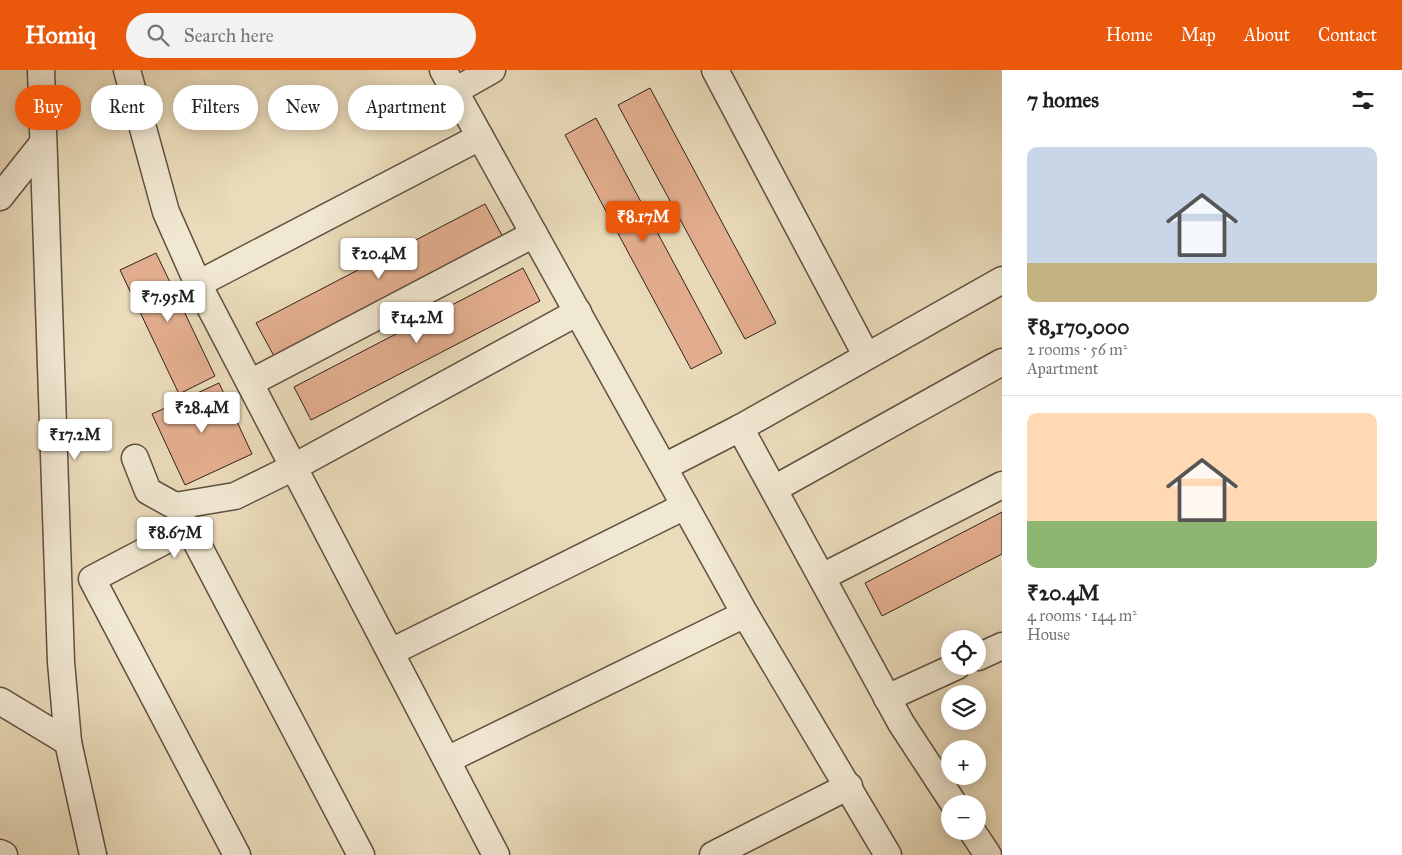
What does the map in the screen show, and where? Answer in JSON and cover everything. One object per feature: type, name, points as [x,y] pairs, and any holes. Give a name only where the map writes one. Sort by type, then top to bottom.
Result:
[{"type":"street","points":[[41,70],[61,662],[68,742],[93,855]]},
{"type":"street","points":[[127,70],[166,212],[198,284],[496,855]]},
{"type":"street","points":[[492,70],[449,80],[745,614],[849,786],[888,855]]},
{"type":"street","points":[[715,70],[866,355]]},
{"type":"street","points":[[198,284],[480,137]]},
{"type":"street","points":[[0,197],[43,142]]},
{"type":"street","points":[[250,383],[534,234]]},
{"type":"street","points":[[664,467],[740,428],[866,355],[1002,280]]},
{"type":"street","points":[[135,458],[148,491],[175,506],[235,496],[294,467],[578,312]]},
{"type":"street","points":[[774,489],[1002,362]]},
{"type":"street","points":[[740,428],[901,723],[948,795]]},
{"type":"street","points":[[822,576],[1002,485]]},
{"type":"street","points":[[391,652],[685,506]]},
{"type":"street","points":[[237,855],[92,579],[189,528],[361,855]]},
{"type":"street","points":[[447,760],[745,614]]},
{"type":"street","points":[[986,653],[1002,646]]},
{"type":"street","points":[[888,698],[941,673]]},
{"type":"street","points":[[0,701],[68,742]]},
{"type":"street","points":[[713,855],[849,786]]},
{"type":"street","points":[[978,840],[988,855]]},
{"type":"street","points":[[0,853],[4,855]]},
{"type":"building","points":[[650,88],[776,323],[745,339],[618,105]]},
{"type":"building","points":[[596,118],[722,353],[691,369],[565,135]]},
{"type":"building","points":[[485,204],[503,237],[274,356],[256,323]]},
{"type":"building","points":[[156,253],[215,376],[179,394],[120,270]]},
{"type":"building","points":[[523,268],[540,301],[311,420],[294,387]]},
{"type":"building","points":[[219,383],[252,454],[185,485],[152,414]]},
{"type":"building","points":[[1002,512],[1002,554],[882,616],[865,583]]}]
